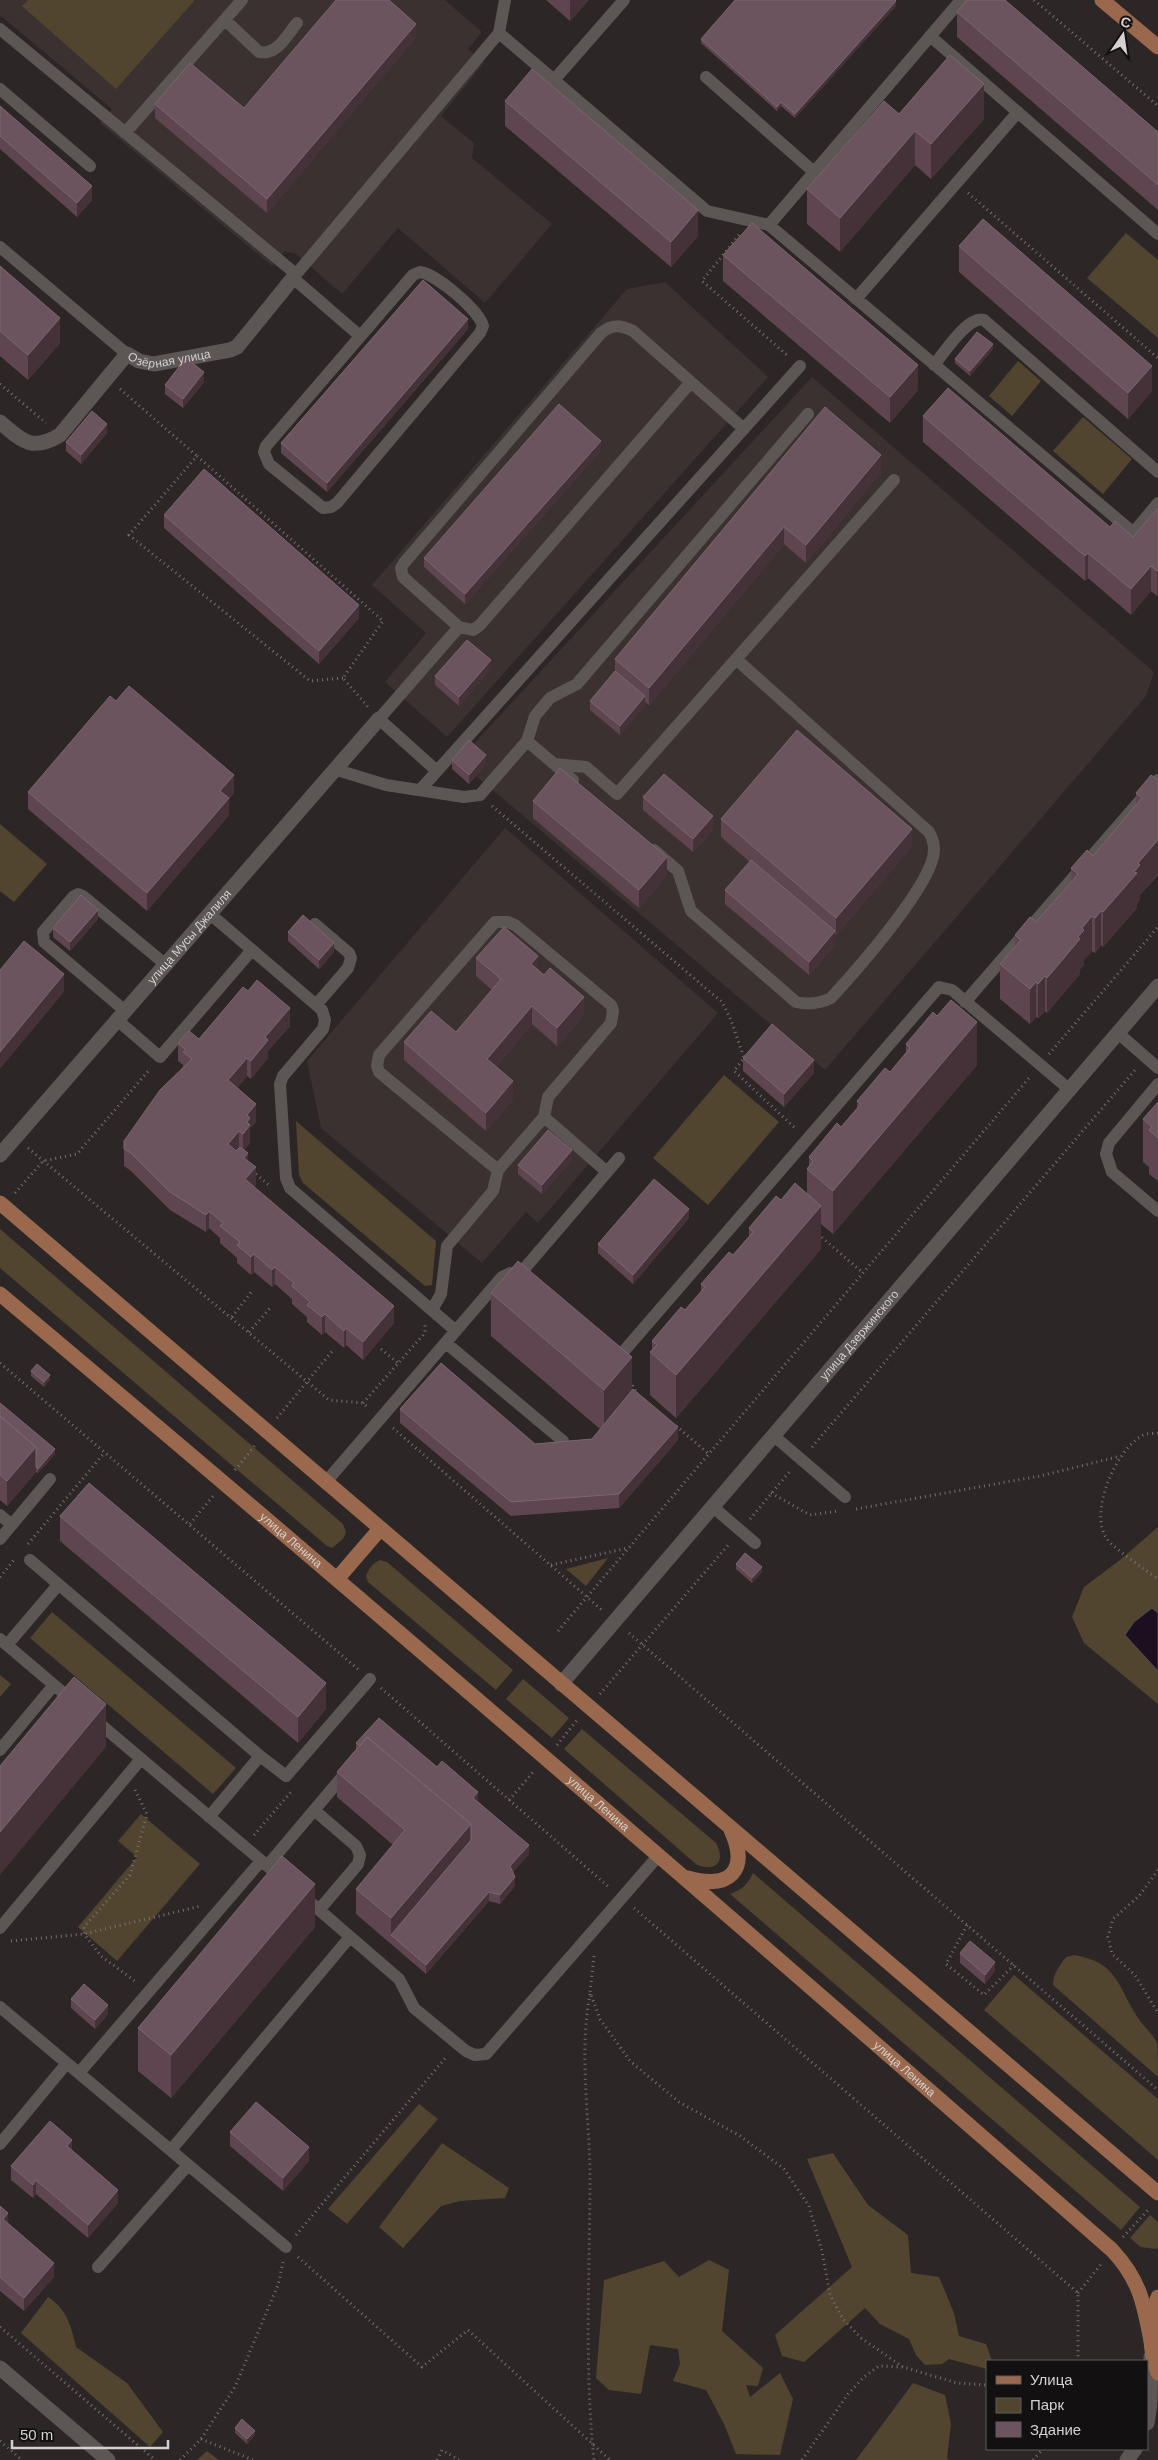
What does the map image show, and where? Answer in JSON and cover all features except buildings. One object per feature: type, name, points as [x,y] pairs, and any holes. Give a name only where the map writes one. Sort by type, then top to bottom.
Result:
[{"type":"main road","points":[[1102,0],[1158,47]]},
{"type":"main road","points":[[2,1205],[1158,2193]]},
{"type":"main road","name":"улица Ленина","points":[[0,1294],[224,1482],[660,1855],[1112,2250],[1134,2276],[1139,2289],[1152,2346]]},
{"type":"main road","points":[[337,1579],[380,1529]]},
{"type":"main road","points":[[686,1878],[715,1883],[724,1881],[732,1875],[738,1858],[737,1843],[730,1827]]},
{"type":"main road","points":[[1158,2297],[1152,2323],[1152,2346],[1158,2373]]},
{"type":"street","name":"Озёрная улица","points":[[0,422],[20,439],[34,444],[47,443],[60,435],[127,354],[138,361],[154,364],[230,350],[236,346],[295,276]]},
{"type":"street","name":"улица Мусы Джалиля","points":[[0,1155],[379,719]]},
{"type":"street","name":"улица Дзержинского","points":[[561,1684],[1158,986]]},
{"type":"street","points":[[1148,2413],[1152,2346]]},
{"type":"street","points":[[0,2368],[108,2460]]},
{"type":"lane","points":[[125,133],[242,0]]},
{"type":"lane","points":[[295,276],[499,33],[505,0]]},
{"type":"lane","points":[[554,80],[624,0]]},
{"type":"lane","points":[[769,225],[961,0]]},
{"type":"lane","points":[[225,20],[259,52],[266,53],[274,51],[297,23]]},
{"type":"lane","points":[[0,29],[295,276],[360,336]]},
{"type":"lane","points":[[499,33],[707,210],[769,225],[1148,546]]},
{"type":"lane","points":[[930,36],[1158,234]]},
{"type":"lane","points":[[706,77],[814,172]]},
{"type":"lane","points":[[0,89],[90,166]]},
{"type":"lane","points":[[856,299],[1018,112]]},
{"type":"lane","points":[[0,247],[127,354]]},
{"type":"lane","points":[[420,272],[433,276],[478,315],[483,326],[474,341],[337,503],[331,507],[323,508],[269,464],[264,452],[266,446],[360,336],[413,275],[420,272]]},
{"type":"lane","points":[[934,365],[969,323],[980,319],[984,320],[1158,472]]},
{"type":"lane","points":[[691,382],[480,625],[473,630],[459,627],[403,577],[401,568],[404,563],[609,326],[622,326],[633,331],[691,382],[744,429]]},
{"type":"lane","points":[[420,790],[800,366]]},
{"type":"lane","points":[[334,769],[386,785],[464,797],[480,795],[527,741],[535,716],[550,698],[577,684],[808,414]]},
{"type":"lane","points":[[554,764],[586,767],[617,794],[894,480]]},
{"type":"lane","points":[[1133,533],[1158,504]]},
{"type":"lane","points":[[437,771],[379,719],[459,627]]},
{"type":"lane","points":[[642,839],[678,871],[691,911],[796,1002],[808,1004],[822,1003],[831,998],[885,937],[927,872],[934,851],[929,832],[736,659]]},
{"type":"lane","points":[[527,741],[583,789]]},
{"type":"lane","points":[[965,1002],[1158,780]]},
{"type":"lane","points":[[165,964],[83,896],[78,894],[67,903],[43,932],[44,942],[120,1015],[160,1057],[252,950]]},
{"type":"lane","points":[[210,913],[322,1010],[325,1020],[323,1029],[283,1076],[280,1084],[286,1178],[290,1188],[429,1316],[456,1331]]},
{"type":"lane","points":[[429,1316],[441,1294],[447,1246],[493,1191],[498,1170],[544,1117],[548,1097],[611,1023],[613,1011],[610,1005],[515,925],[508,922],[495,922],[379,1055],[376,1061],[380,1072],[498,1170]]},
{"type":"lane","points":[[315,924],[349,953],[351,958],[348,968],[316,1005]]},
{"type":"lane","points":[[602,1346],[617,1359],[939,987],[947,987],[1070,1090]]},
{"type":"lane","points":[[1118,1034],[1158,1068]]},
{"type":"lane","points":[[1158,1084],[1109,1143],[1106,1154],[1112,1172],[1158,1211]]},
{"type":"lane","points":[[544,1117],[607,1172]]},
{"type":"lane","points":[[518,1275],[619,1158]]},
{"type":"lane","points":[[325,1483],[502,1277],[510,1273],[518,1275],[534,1288]]},
{"type":"lane","points":[[446,1343],[563,1441]]},
{"type":"lane","points":[[774,1436],[845,1497]]},
{"type":"lane","points":[[0,1539],[50,1479]]},
{"type":"lane","points":[[712,1507],[755,1543]]},
{"type":"lane","points":[[0,1515],[12,1525]]},
{"type":"lane","points":[[30,1560],[280,1774],[286,1776],[290,1773],[370,1679]]},
{"type":"lane","points":[[58,1585],[3,1642],[400,1979],[414,2008],[457,2044],[475,2055],[486,2054],[492,2050],[660,1855]]},
{"type":"lane","points":[[0,1750],[54,1685]]},
{"type":"lane","points":[[209,1817],[260,1756]]},
{"type":"lane","points":[[0,1928],[141,1758]]},
{"type":"lane","points":[[79,2073],[352,1765]]},
{"type":"lane","points":[[314,1810],[356,1846],[360,1855],[358,1864],[319,1910]]},
{"type":"lane","points":[[171,2150],[350,1937]]},
{"type":"lane","points":[[0,2007],[286,2247]]},
{"type":"lane","points":[[0,2144],[67,2063]]},
{"type":"lane","points":[[98,2268],[188,2165]]},
{"type":"path","points":[[1034,0],[1158,106]]},
{"type":"path","points":[[956,183],[1158,358]]},
{"type":"path","points":[[750,220],[702,281],[800,366]]},
{"type":"path","points":[[107,378],[197,456],[384,622],[343,678],[310,681],[129,535],[197,456]]},
{"type":"path","points":[[0,384],[60,435]]},
{"type":"path","points":[[343,678],[379,719]]},
{"type":"path","points":[[480,795],[722,1002],[732,1020],[744,1058],[734,1071],[807,1138]]},
{"type":"path","points":[[558,1631],[1158,927]]},
{"type":"path","points":[[2,1205],[42,1160],[77,1154],[160,1057]]},
{"type":"path","points":[[509,1800],[1146,1058]]},
{"type":"path","points":[[15,1137],[329,1400],[363,1403],[381,1418],[1158,2090]]},
{"type":"path","points":[[256,1174],[279,1193]]},
{"type":"path","points":[[817,1233],[862,1272]]},
{"type":"path","points":[[232,1317],[252,1291]]},
{"type":"path","points":[[249,1332],[272,1306]]},
{"type":"path","points":[[363,1403],[425,1333],[429,1316]]},
{"type":"path","points":[[190,1524],[334,1349]]},
{"type":"path","points":[[381,1349],[398,1363]]},
{"type":"path","points":[[617,1359],[638,1395],[645,1401]]},
{"type":"path","points":[[0,1364],[370,1679],[1078,2293]]},
{"type":"path","points":[[674,1425],[709,1454]]},
{"type":"path","points":[[1158,1433],[1143,1435],[1121,1456],[1111,1472],[1103,1496],[1101,1520],[1106,1539],[1158,1579]]},
{"type":"path","points":[[25,1547],[105,1452]]},
{"type":"path","points":[[852,1509],[1040,1476],[1121,1456]]},
{"type":"path","points":[[772,1494],[810,1515],[843,1510]]},
{"type":"path","points":[[550,1565],[629,1548]]},
{"type":"path","points":[[0,1576],[18,1554]]},
{"type":"path","points":[[128,1774],[147,1814],[130,1875],[84,1927],[84,1934],[101,1956],[141,1986]]},
{"type":"path","points":[[1158,1870],[1139,1896],[1113,1919],[1108,1937],[1112,1954],[1135,1975],[1158,2013]]},
{"type":"path","points":[[9,1941],[84,1934],[202,1905]]},
{"type":"path","points":[[967,1925],[946,1964],[984,1995],[1014,1964]]},
{"type":"path","points":[[594,2460],[588,2361],[590,2170],[585,2021],[597,1929]]},
{"type":"path","points":[[590,1992],[600,2019],[630,2061],[679,2102],[740,2136],[784,2169],[809,2206],[822,2252],[830,2296],[843,2319],[861,2338],[904,2367]]},
{"type":"path","points":[[180,2460],[201,2439],[235,2387],[278,2285],[286,2247],[457,2044]]},
{"type":"path","points":[[1078,2360],[1078,2293],[1145,2211],[1152,2207]]},
{"type":"path","points":[[286,2247],[422,2367],[468,2330],[610,2460]]},
{"type":"path","points":[[0,2327],[155,2460]]},
{"type":"path","points":[[802,2460],[848,2394],[864,2377],[879,2366],[904,2367],[957,2383],[986,2384]]},
{"type":"path","points":[[201,2439],[253,2460]]},
{"type":"path","points":[[0,2441],[22,2460]]},
{"type":"path","points":[[437,2460],[442,2450],[459,2460]]},
{"type":"path","points":[[1033,2460],[1042,2450]]},
{"type":"shaded area","points":[[0,0],[445,0],[482,32],[468,49],[484,63],[441,116],[474,143],[472,158],[552,224],[485,303],[398,228],[342,294],[296,254],[285,251],[272,266],[100,123],[112,109],[0,15]]},
{"type":"shaded area","points":[[665,282],[768,377],[447,737],[385,682],[426,633],[372,585],[627,289]]},
{"type":"shaded area","points":[[812,377],[1154,672],[1146,696],[825,1070],[476,776],[469,749]]},
{"type":"shaded area","points":[[505,828],[718,1013],[538,1223],[526,1212],[482,1263],[321,1128],[307,1061]]},
{"type":"shaded area","points":[[1152,1608],[1158,1613],[1158,1671],[1125,1635],[1134,1622]]},
{"type":"green space","points":[[28,0],[195,0],[116,89],[22,6]]},
{"type":"green space","points":[[1126,233],[1158,260],[1158,338],[1087,278]]},
{"type":"green space","points":[[1018,361],[1041,381],[1012,416],[989,396]]},
{"type":"green space","points":[[1083,417],[1132,459],[1103,494],[1053,451]]},
{"type":"green space","points":[[0,824],[47,864],[14,902],[0,891]]},
{"type":"green space","points":[[724,1075],[779,1122],[708,1205],[653,1158]]},
{"type":"green space","points":[[296,1121],[436,1241],[432,1285],[425,1286],[303,1183],[299,1175]]},
{"type":"green space","points":[[0,1229],[343,1524],[346,1532],[343,1539],[332,1548],[327,1546],[0,1268]]},
{"type":"green space","points":[[1158,1527],[1158,1704],[1084,1643],[1072,1617],[1084,1587],[1120,1560]]},
{"type":"green space","points":[[608,1558],[586,1586],[566,1569]]},
{"type":"green space","points":[[380,1560],[387,1562],[513,1670],[496,1690],[368,1582],[366,1576],[368,1571]]},
{"type":"green space","points":[[52,1612],[236,1768],[213,1794],[30,1638]]},
{"type":"green space","points":[[0,1675],[11,1684],[0,1697]]},
{"type":"green space","points":[[523,1679],[569,1718],[552,1738],[506,1699]]},
{"type":"green space","points":[[582,1729],[716,1843],[720,1855],[717,1864],[709,1867],[697,1865],[564,1749]]},
{"type":"green space","points":[[141,1814],[200,1864],[117,1961],[78,1927],[137,1857],[118,1841]]},
{"type":"green space","points":[[753,1873],[1140,2207],[1121,2230],[730,1894],[744,1886]]},
{"type":"green space","points":[[1074,1955],[1089,1958],[1100,1963],[1115,1977],[1138,2018],[1157,2043],[1158,2077],[1053,1985],[1055,1974],[1061,1964],[1066,1957]]},
{"type":"green space","points":[[1014,1975],[1158,2099],[1158,2160],[984,2010]]},
{"type":"green space","points":[[419,2104],[438,2119],[347,2224],[328,2209]]},
{"type":"green space","points":[[442,2143],[509,2188],[505,2198],[460,2201],[441,2206],[403,2248],[379,2227]]},
{"type":"green space","points":[[833,2153],[868,2205],[908,2235],[911,2273],[939,2277],[954,2313],[959,2336],[986,2344],[992,2360],[986,2360],[986,2369],[949,2359],[942,2364],[925,2365],[916,2355],[909,2339],[880,2324],[865,2308],[804,2362],[782,2356],[775,2335],[852,2267],[807,2159]]},
{"type":"green space","points":[[1150,2215],[1158,2222],[1158,2248],[1155,2249],[1141,2247],[1130,2238]]},
{"type":"green space","points":[[709,2260],[729,2270],[722,2331],[763,2368],[758,2386],[746,2385],[750,2397],[780,2373],[793,2399],[780,2455],[736,2454],[724,2424],[706,2390],[673,2381],[680,2364],[678,2349],[650,2345],[641,2394],[609,2390],[596,2378],[604,2280],[664,2261],[679,2277]]},
{"type":"green space","points":[[48,2297],[64,2313],[70,2325],[76,2347],[127,2383],[163,2432],[150,2447],[21,2333]]},
{"type":"green space","points":[[913,2383],[945,2395],[951,2424],[947,2458],[949,2460],[856,2460]]},
{"type":"green space","points":[[207,2451],[219,2460],[197,2460]]}]
